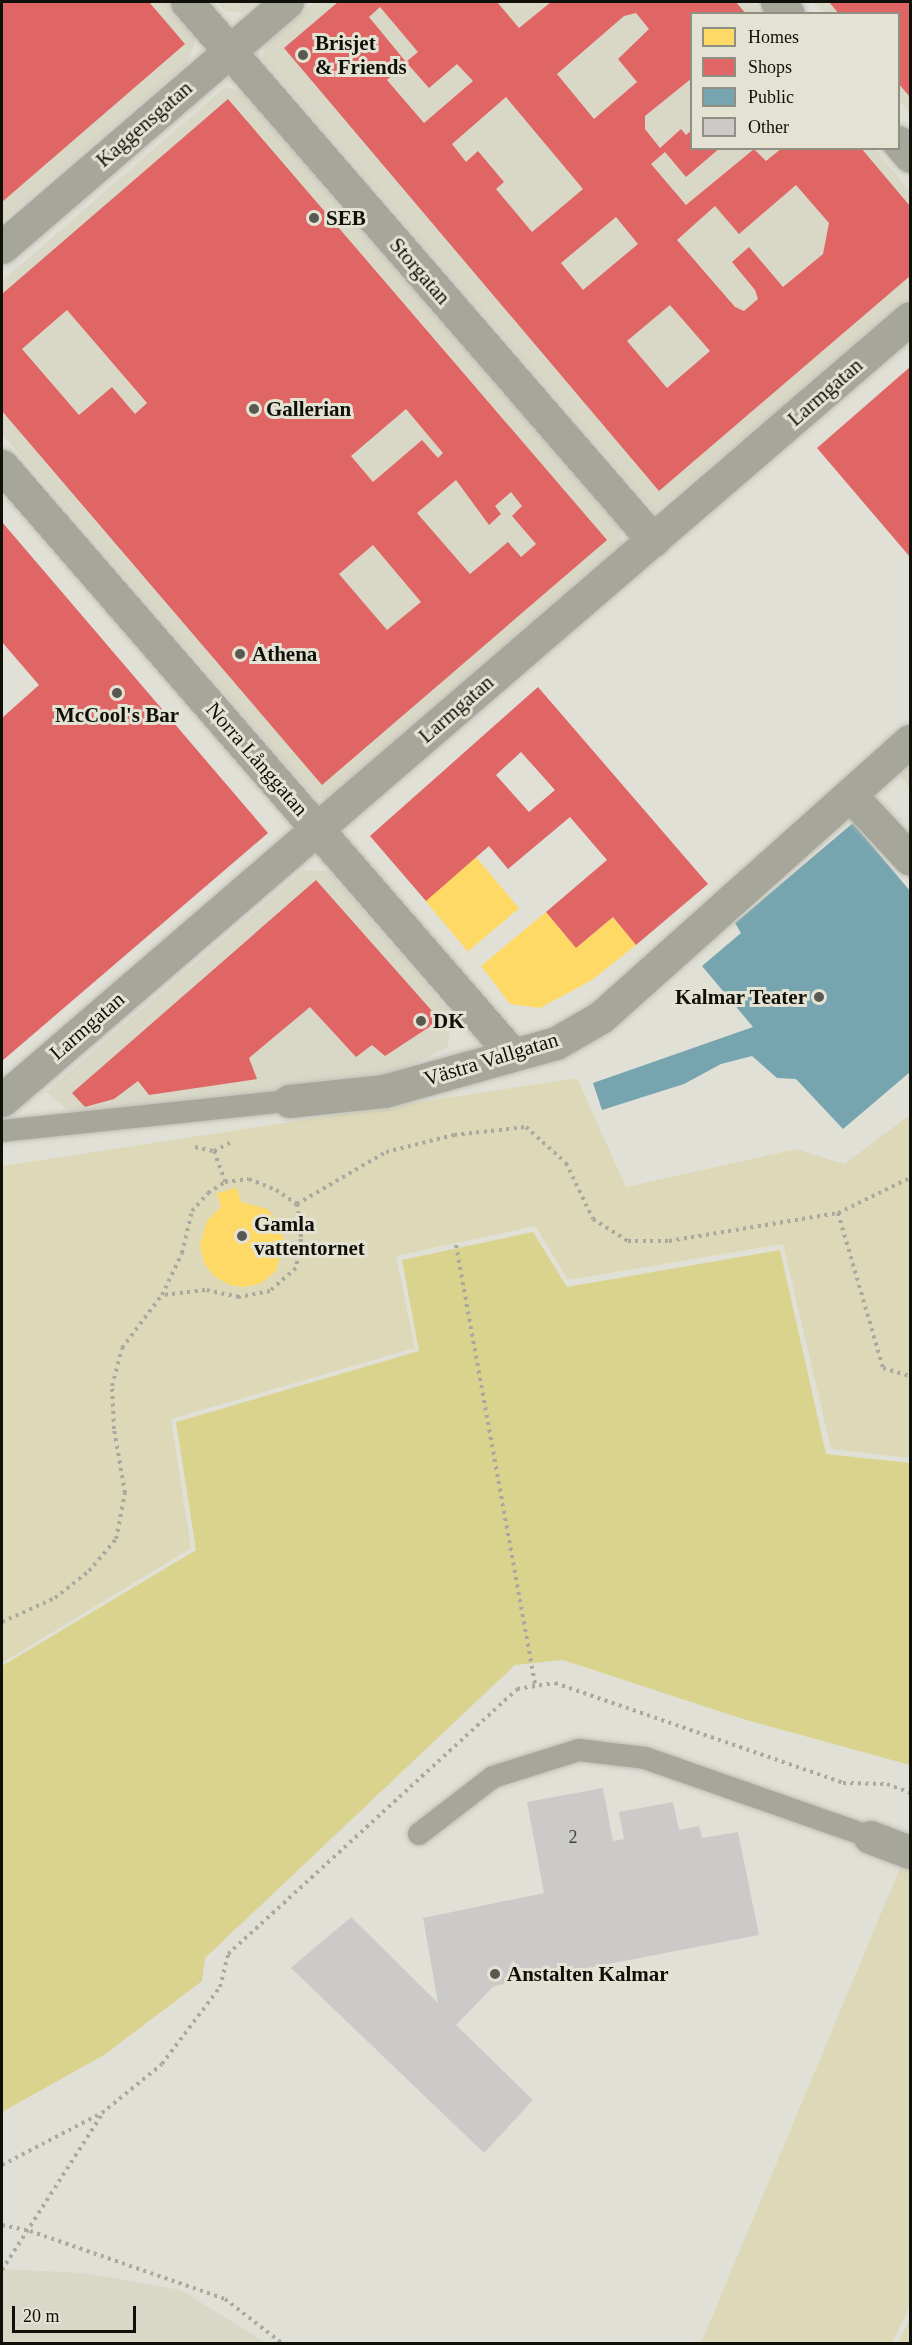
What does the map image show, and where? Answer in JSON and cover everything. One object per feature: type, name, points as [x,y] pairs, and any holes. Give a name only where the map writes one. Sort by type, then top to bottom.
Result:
[{"type":"street","name":"Storgatan","points":[[187,2],[653,540]]},
{"type":"street","name":"Kaggensgatan","points":[[2,247],[287,2]]},
{"type":"street","points":[[900,144],[910,156]]},
{"type":"street","name":"Larmgatan","points":[[2,1100],[910,318]]},
{"type":"street","name":"Norra Långgatan","points":[[2,466],[512,1054]]},
{"type":"street","name":"Västra Vallgatan","points":[[290,1101],[384,1091],[555,1043],[601,1017],[910,741]]},
{"type":"street","points":[[851,796],[910,859]]},
{"type":"street","points":[[870,1837],[910,1852]]},
{"type":"lane","name":"Västra Vallgatan","points":[[2,1131],[290,1101]]},
{"type":"lane","points":[[419,1834],[493,1777],[579,1750],[645,1758],[870,1837]]},
{"type":"path","points":[[297,1204],[386,1152],[454,1135],[526,1127],[566,1163],[593,1219],[628,1241],[669,1241],[838,1213],[910,1178]]},
{"type":"path","points":[[214,1151],[225,1182]]},
{"type":"path","points":[[2,1622],[55,1598],[89,1571],[116,1539],[125,1493],[114,1429],[112,1386],[122,1348],[162,1295],[182,1253],[192,1211],[208,1193],[225,1182],[249,1179],[276,1190],[297,1204],[301,1239],[296,1268],[270,1291],[239,1297],[205,1290],[162,1295]]},
{"type":"path","points":[[838,1213],[883,1368],[910,1376]]},
{"type":"path","points":[[456,1245],[535,1683]]},
{"type":"path","points":[[2,2165],[102,2113],[162,2064],[220,1988],[228,1954],[517,1689],[535,1683],[555,1683],[843,1783],[887,1784],[910,1793]]},
{"type":"path","points":[[2,2270],[30,2231],[102,2113]]},
{"type":"path","points":[[2,2225],[30,2231],[225,2300],[284,2343]]},
{"type":"shaded area","points":[[2,2],[172,2],[198,31],[188,63],[2,221]]},
{"type":"shaded area","points":[[217,2],[257,2],[243,13],[225,11]]},
{"type":"shaded area","points":[[315,2],[752,2],[761,12],[690,12],[690,150],[876,150],[910,191],[910,301],[655,512],[262,58],[266,43]]},
{"type":"shaded area","points":[[813,2],[910,2],[910,114],[900,101],[900,12],[822,12]]},
{"type":"shaded area","points":[[225,87],[245,93],[619,513],[622,546],[334,799],[316,799],[2,434],[2,281]]},
{"type":"shaded area","points":[[910,755],[910,788],[894,769]]},
{"type":"shaded area","points":[[303,870],[329,871],[452,1014],[448,1047],[378,1081],[76,1117],[46,1092]]},
{"type":"shaded area","points":[[577,1078],[626,1187],[796,1149],[844,1164],[910,1115],[910,1458],[831,1449],[783,1244],[568,1280],[535,1226],[396,1256],[415,1348],[171,1419],[191,1548],[2,1663],[2,1166]]},
{"type":"shaded area","points":[[533,1232],[567,1287],[780,1250],[826,1454],[910,1463],[910,1765],[743,1719],[563,1660],[515,1665],[205,1958],[202,1981],[104,2055],[2,2112],[2,1666],[196,1550],[176,1422],[419,1351],[402,1260]]},
{"type":"shaded area","points":[[900,1868],[910,1872],[910,2306],[892,2343],[701,2343]]},
{"type":"shaded area","points":[[2,2269],[85,2273],[181,2290],[266,2343],[2,2343]]},
{"type":"shaded area","points":[[910,2319],[910,2343],[898,2343]]},
{"type":"building: Homes","points":[[476,857],[519,908],[468,951],[425,900]]},
{"type":"building: Homes","points":[[546,912],[576,948],[613,917],[636,945],[592,980],[540,1008],[510,1004],[481,966]]},
{"type":"building: Homes","name":"Gamla vattentornet","points":[[237,1188],[241,1202],[267,1209],[280,1225],[284,1241],[276,1271],[261,1283],[244,1287],[230,1285],[214,1276],[204,1263],[200,1245],[207,1221],[221,1207],[217,1193]]},
{"type":"building: Shops","points":[[2,2],[149,2],[185,44],[2,202]]},
{"type":"building: Shops","points":[[338,2],[497,2],[519,28],[551,2],[736,2],[744,12],[690,12],[690,80],[645,116],[645,129],[660,148],[681,129],[686,135],[690,132],[690,150],[718,150],[686,177],[665,152],[651,164],[686,205],[753,150],[766,161],[780,150],[863,150],[910,206],[910,276],[659,491],[284,48]],"holes":[[[380,7],[418,52],[406,62],[369,17]],[[636,13],[649,29],[618,59],[637,82],[594,119],[557,74],[624,16]],[[406,62],[429,88],[457,64],[473,81],[424,123],[387,80]],[[506,97],[583,189],[532,232],[496,189],[504,182],[478,151],[466,162],[452,144]],[[796,185],[829,223],[823,254],[783,287],[749,247],[732,262],[755,290],[758,299],[744,311],[735,307],[677,240],[715,206],[739,234]],[[616,217],[638,244],[583,290],[561,263]],[[670,305],[710,351],[667,388],[627,341]]]},
{"type":"building: Shops","points":[[829,2],[910,2],[910,97],[900,85],[900,12],[837,12]]},
{"type":"building: Shops","points":[[228,99],[607,540],[322,785],[2,411],[2,294]],"holes":[[[67,310],[147,403],[135,414],[112,387],[79,415],[22,349]],[[406,409],[443,453],[438,458],[422,440],[373,482],[351,456]],[[456,480],[489,525],[501,514],[495,506],[511,492],[522,506],[512,516],[536,544],[521,557],[508,542],[470,574],[417,513]],[[373,545],[421,602],[387,630],[339,574]]]},
{"type":"building: Shops","points":[[910,367],[910,557],[817,448]]},
{"type":"building: Shops","points":[[2,522],[268,833],[2,1061],[2,718],[39,685],[2,642]]},
{"type":"building: Shops","points":[[538,687],[708,884],[636,945],[613,917],[576,948],[546,912],[607,860],[570,817],[508,869],[489,846],[426,901],[370,836]],"holes":[[[521,752],[555,790],[529,812],[496,775]]]},
{"type":"building: Shops","points":[[316,880],[440,1020],[385,1056],[372,1045],[356,1057],[310,1007],[249,1058],[257,1079],[149,1095],[138,1081],[114,1099],[85,1107],[72,1093]]},
{"type":"building: Public","name":"Kalmar Teater","points":[[853,823],[910,891],[910,1072],[843,1129],[796,1079],[777,1078],[752,1056],[721,1064],[684,1084],[602,1110],[593,1083],[753,1027],[702,966],[741,933],[735,923]]},
{"type":"building: Other","name":"Anstalten Kalmar","points":[[603,1788],[613,1841],[624,1839],[619,1812],[673,1802],[679,1830],[699,1826],[702,1838],[738,1832],[759,1935],[494,1986],[456,2025],[533,2100],[484,2153],[291,1968],[351,1917],[438,2003],[423,1918],[544,1893],[527,1802]]},
{"type":"place","name":"Brisjet & Friends","points":[[303,55]]},
{"type":"place","name":"SEB","points":[[314,218]]},
{"type":"place","name":"Gallerian","points":[[254,409]]},
{"type":"place","name":"Athena","points":[[240,654]]},
{"type":"place","name":"McCool's Bar","points":[[117,693]]},
{"type":"place","name":"Kalmar Teater","points":[[819,997]]},
{"type":"place","name":"DK","points":[[421,1021]]},
{"type":"place","name":"Gamla vattentornet","points":[[242,1236]]},
{"type":"place","name":"Anstalten Kalmar","points":[[495,1974]]}]
